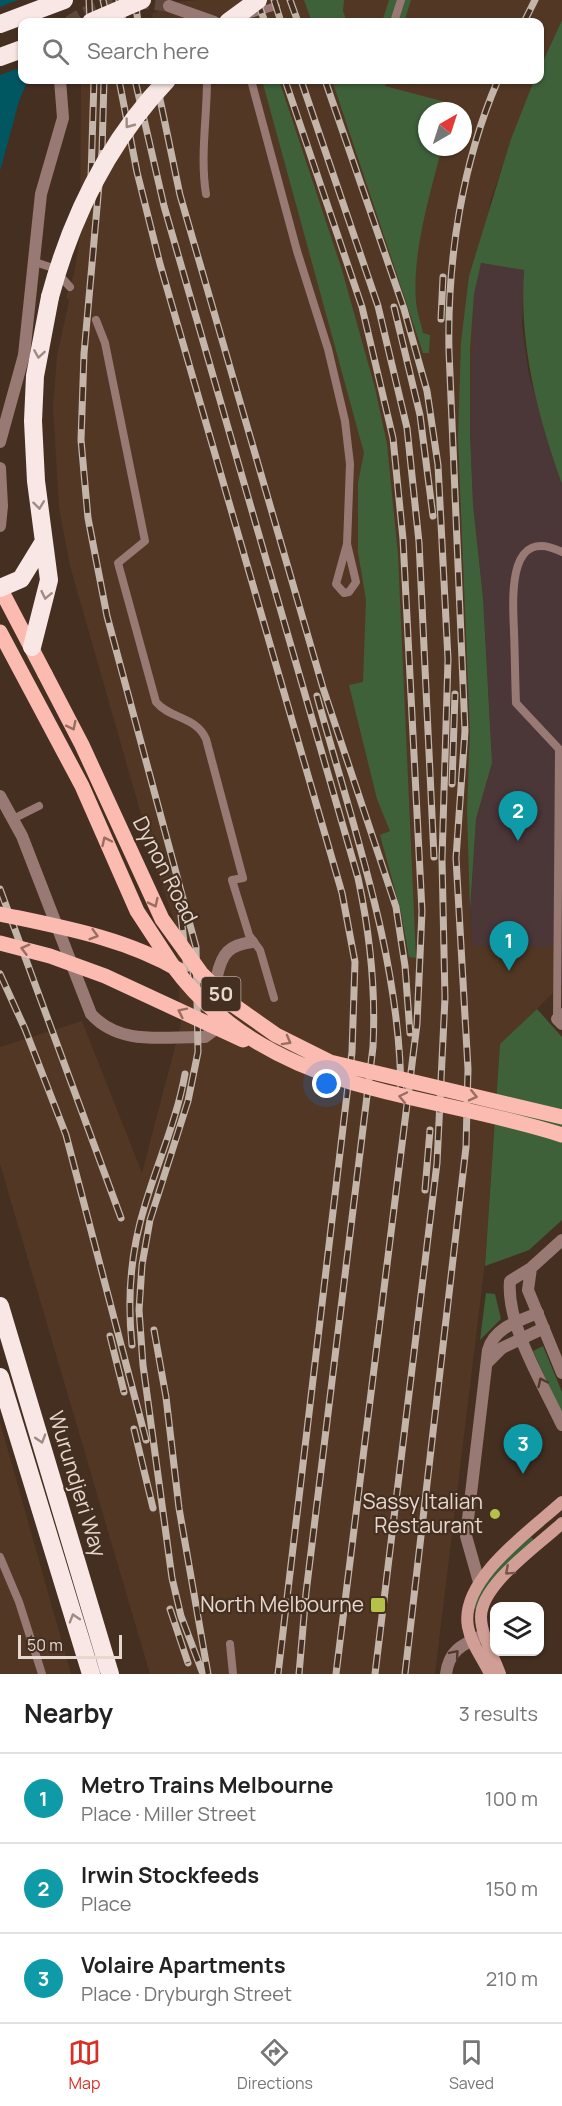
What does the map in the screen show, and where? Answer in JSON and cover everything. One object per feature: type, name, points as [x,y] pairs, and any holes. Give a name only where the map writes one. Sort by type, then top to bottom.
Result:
[{"type":"highway","points":[[0,24],[64,0]]},
{"type":"highway","points":[[100,18],[142,0]]},
{"type":"highway","points":[[224,18],[258,0]]},
{"type":"highway","points":[[0,57],[18,50]]},
{"type":"highway","points":[[32,647],[50,580],[34,467],[35,376],[44,321],[59,265],[96,175],[124,131],[164,84]]},
{"type":"highway","points":[[0,588],[21,579],[43,543]]},
{"type":"highway","name":"Wurundjeri Way","points":[[0,1306],[110,1674]]},
{"type":"highway","name":"Wurundjeri Way","points":[[0,1377],[91,1674]]},
{"type":"main road","name":"Dynon Road","points":[[0,588],[82,745],[162,919],[201,973],[232,1005],[276,1035],[330,1062],[562,1117]]},
{"type":"main road","name":"Dynon Road","points":[[0,632],[82,786],[137,911],[173,966],[193,990],[217,1013],[258,1043],[292,1062],[331,1078],[490,1115],[562,1135]]},
{"type":"main road","points":[[0,914],[107,939],[173,966],[232,1005]]},
{"type":"main road","points":[[0,943],[59,959],[127,985],[292,1062]]},
{"type":"street","points":[[169,6],[205,18]]},
{"type":"street","points":[[0,442],[24,355],[32,261],[41,194],[63,118],[60,84]]},
{"type":"street","points":[[0,468],[2,506],[0,526]]},
{"type":"street","points":[[0,796],[13,819],[91,1014],[108,1029],[130,1037],[205,1037],[213,1031]]},
{"type":"street","points":[[217,976],[225,952],[236,944],[252,942]]},
{"type":"street","points":[[562,1240],[531,1268],[510,1281],[508,1297],[522,1338],[562,1425]]},
{"type":"street","points":[[531,1268],[528,1290],[560,1365]]},
{"type":"street","points":[[479,1582],[466,1536],[487,1364],[492,1340],[499,1332],[516,1322],[538,1313]]},
{"type":"street","points":[[487,1364],[498,1350],[544,1328]]},
{"type":"street","points":[[490,1674],[472,1640],[467,1612],[479,1582],[562,1502]]},
{"type":"street","points":[[501,1674],[485,1635],[481,1612],[486,1596],[497,1582],[562,1523]]},
{"type":"street","points":[[537,1525],[548,1537]]},
{"type":"street","points":[[446,1674],[453,1653],[472,1640],[485,1635]]},
{"type":"lane","points":[[395,18],[401,0]]},
{"type":"lane","points":[[238,18],[276,6]]},
{"type":"lane","points":[[206,194],[202,152],[207,125],[207,84]]},
{"type":"lane","points":[[252,84],[297,251],[328,349],[345,421],[350,464],[347,544],[336,584],[344,592],[349,592],[356,582],[347,544]]},
{"type":"lane","points":[[32,261],[53,268],[70,287]]},
{"type":"lane","points":[[96,320],[105,343],[145,542],[118,563],[156,702],[164,709],[190,721],[206,739],[243,878],[232,880],[252,942],[260,950],[274,998]]},
{"type":"lane","points":[[560,1019],[559,748],[516,703],[513,590],[517,565],[524,554],[536,547],[549,546],[562,552]]},
{"type":"lane","points":[[13,819],[39,806]]},
{"type":"lane","points":[[0,1557],[19,1602],[42,1674]]},
{"type":"lane","points":[[230,1644],[233,1674]]},
{"type":"shaded area","points":[[199,0],[562,0],[562,20],[544,59],[544,18],[152,18],[152,14],[177,2]]},
{"type":"shaded area","points":[[81,84],[533,84],[491,199],[474,294],[470,435],[473,505],[483,598],[492,763],[476,819],[470,910],[472,946],[555,947],[554,992],[500,1045],[485,1262],[435,1674],[150,1674],[0,1164],[0,1047],[82,1021],[142,1173],[181,1024],[175,923],[157,870],[70,566],[59,508],[53,406],[57,356],[69,301],[66,297],[74,274],[80,237]]},
{"type":"shaded area","points":[[480,263],[524,270],[522,327],[529,375],[562,484],[562,985],[554,992],[472,946],[470,910],[476,819],[492,763],[483,598],[473,505],[470,435],[470,349],[474,294]]},
{"type":"shaded area","points":[[0,1422],[71,1674],[0,1674]]},
{"type":"green space","points":[[304,0],[344,0],[343,11],[346,18],[311,18]]},
{"type":"green space","points":[[389,0],[411,0],[405,18],[383,18]]},
{"type":"green space","points":[[562,20],[562,484],[538,405],[527,352],[523,298],[524,270],[481,263],[474,294],[470,349],[470,435],[473,505],[483,598],[492,763],[476,819],[470,910],[467,810],[470,732],[458,438],[461,342],[469,276],[511,139],[532,84],[544,84],[544,59]]},
{"type":"green space","points":[[263,84],[280,84],[342,270],[375,388],[387,444],[398,555],[416,958],[409,957],[401,912],[380,835],[390,831],[377,799],[349,685],[363,682],[366,600],[358,552],[358,483],[364,453]]},
{"type":"green space","points":[[333,84],[386,84],[385,86],[445,102],[418,102],[418,156],[440,156],[419,243],[415,283],[423,333],[430,335],[429,353],[423,353]]},
{"type":"green space","points":[[537,1009],[562,1037],[562,1220],[529,1250],[485,1266],[500,1044]]},
{"type":"green space","points":[[486,1293],[495,1294],[501,1319],[480,1340]]},
{"type":"green space","points":[[543,1346],[562,1392],[562,1414],[533,1351]]},
{"type":"green space","points":[[531,1537],[535,1541],[487,1587],[476,1609],[473,1609],[475,1598],[487,1578]]},
{"type":"water","points":[[0,0],[73,0],[31,18],[18,18],[18,84],[26,84],[19,101],[0,171]]},
{"type":"pier","points":[[18,0],[76,0],[63,18],[18,18],[18,68],[0,75],[0,7]]},
{"type":"tunnel","points":[[76,18],[93,9],[117,3],[169,6]]},
{"type":"railway","points":[[89,0],[90,18]]},
{"type":"railway","points":[[103,0],[107,18]]},
{"type":"railway","points":[[119,0],[122,18]]},
{"type":"railway","points":[[135,0],[137,18]]},
{"type":"railway","points":[[257,0],[264,18]]},
{"type":"railway","points":[[274,0],[280,18]]},
{"type":"railway","points":[[290,0],[297,18]]},
{"type":"railway","points":[[526,18],[535,0]]},
{"type":"railway","points":[[91,177],[94,84]]},
{"type":"railway","points":[[104,84],[102,151],[84,354],[81,440],[88,518],[107,616],[196,947],[198,1052],[188,1101],[150,1220],[142,1265],[139,1310],[143,1365],[172,1578],[181,1616],[203,1674]]},
{"type":"railway","points":[[120,84],[137,172],[160,264],[342,893],[355,962],[352,1052],[278,1674]]},
{"type":"railway","points":[[136,84],[164,206],[358,878],[371,962],[374,1004],[373,1047],[306,1593],[299,1674]]},
{"type":"railway","points":[[157,84],[180,195],[323,688],[396,907],[405,966],[410,1033]]},
{"type":"railway","points":[[286,84],[362,307],[393,438],[403,539],[422,911],[417,1024],[336,1674]]},
{"type":"railway","points":[[302,84],[378,306],[407,428],[419,542],[434,857]]},
{"type":"railway","points":[[326,84],[404,309],[427,391],[438,465],[448,659],[442,859],[445,998],[437,1163],[375,1674]]},
{"type":"railway","points":[[405,1674],[466,1147],[468,1069],[456,858],[465,731],[449,351],[451,282],[459,212],[466,178],[485,112],[496,84]]},
{"type":"railway","points":[[441,319],[443,277]]},
{"type":"railway","points":[[394,307],[420,415],[433,516]]},
{"type":"railway","points":[[452,784],[455,694]]},
{"type":"railway","points":[[317,696],[359,844],[384,944],[399,1046],[401,1097]]},
{"type":"railway","points":[[0,889],[121,1218]]},
{"type":"railway","points":[[181,916],[189,987]]},
{"type":"railway","points":[[0,974],[25,1029],[66,1135],[146,1440]]},
{"type":"railway","points":[[132,1345],[130,1292],[136,1239],[185,1074]]},
{"type":"railway","points":[[425,1190],[430,1130]]},
{"type":"railway","points":[[154,1330],[166,1397],[179,1508],[208,1674]]},
{"type":"railway","points":[[110,1336],[124,1392]]},
{"type":"railway","points":[[134,1429],[153,1508]]},
{"type":"railway","points":[[170,1609],[188,1663]]},
{"type":"place","name":"Irwin Stockfeeds","points":[[518,841]]},
{"type":"place","name":"Metro Trains Melbourne","points":[[509,971]]},
{"type":"place","name":"Volaire Apartments","points":[[523,1474]]},
{"type":"place","name":"Sassy Italian Restaurant","points":[[495,1514]]},
{"type":"place","name":"North Melbourne","points":[[378,1605]]}]
